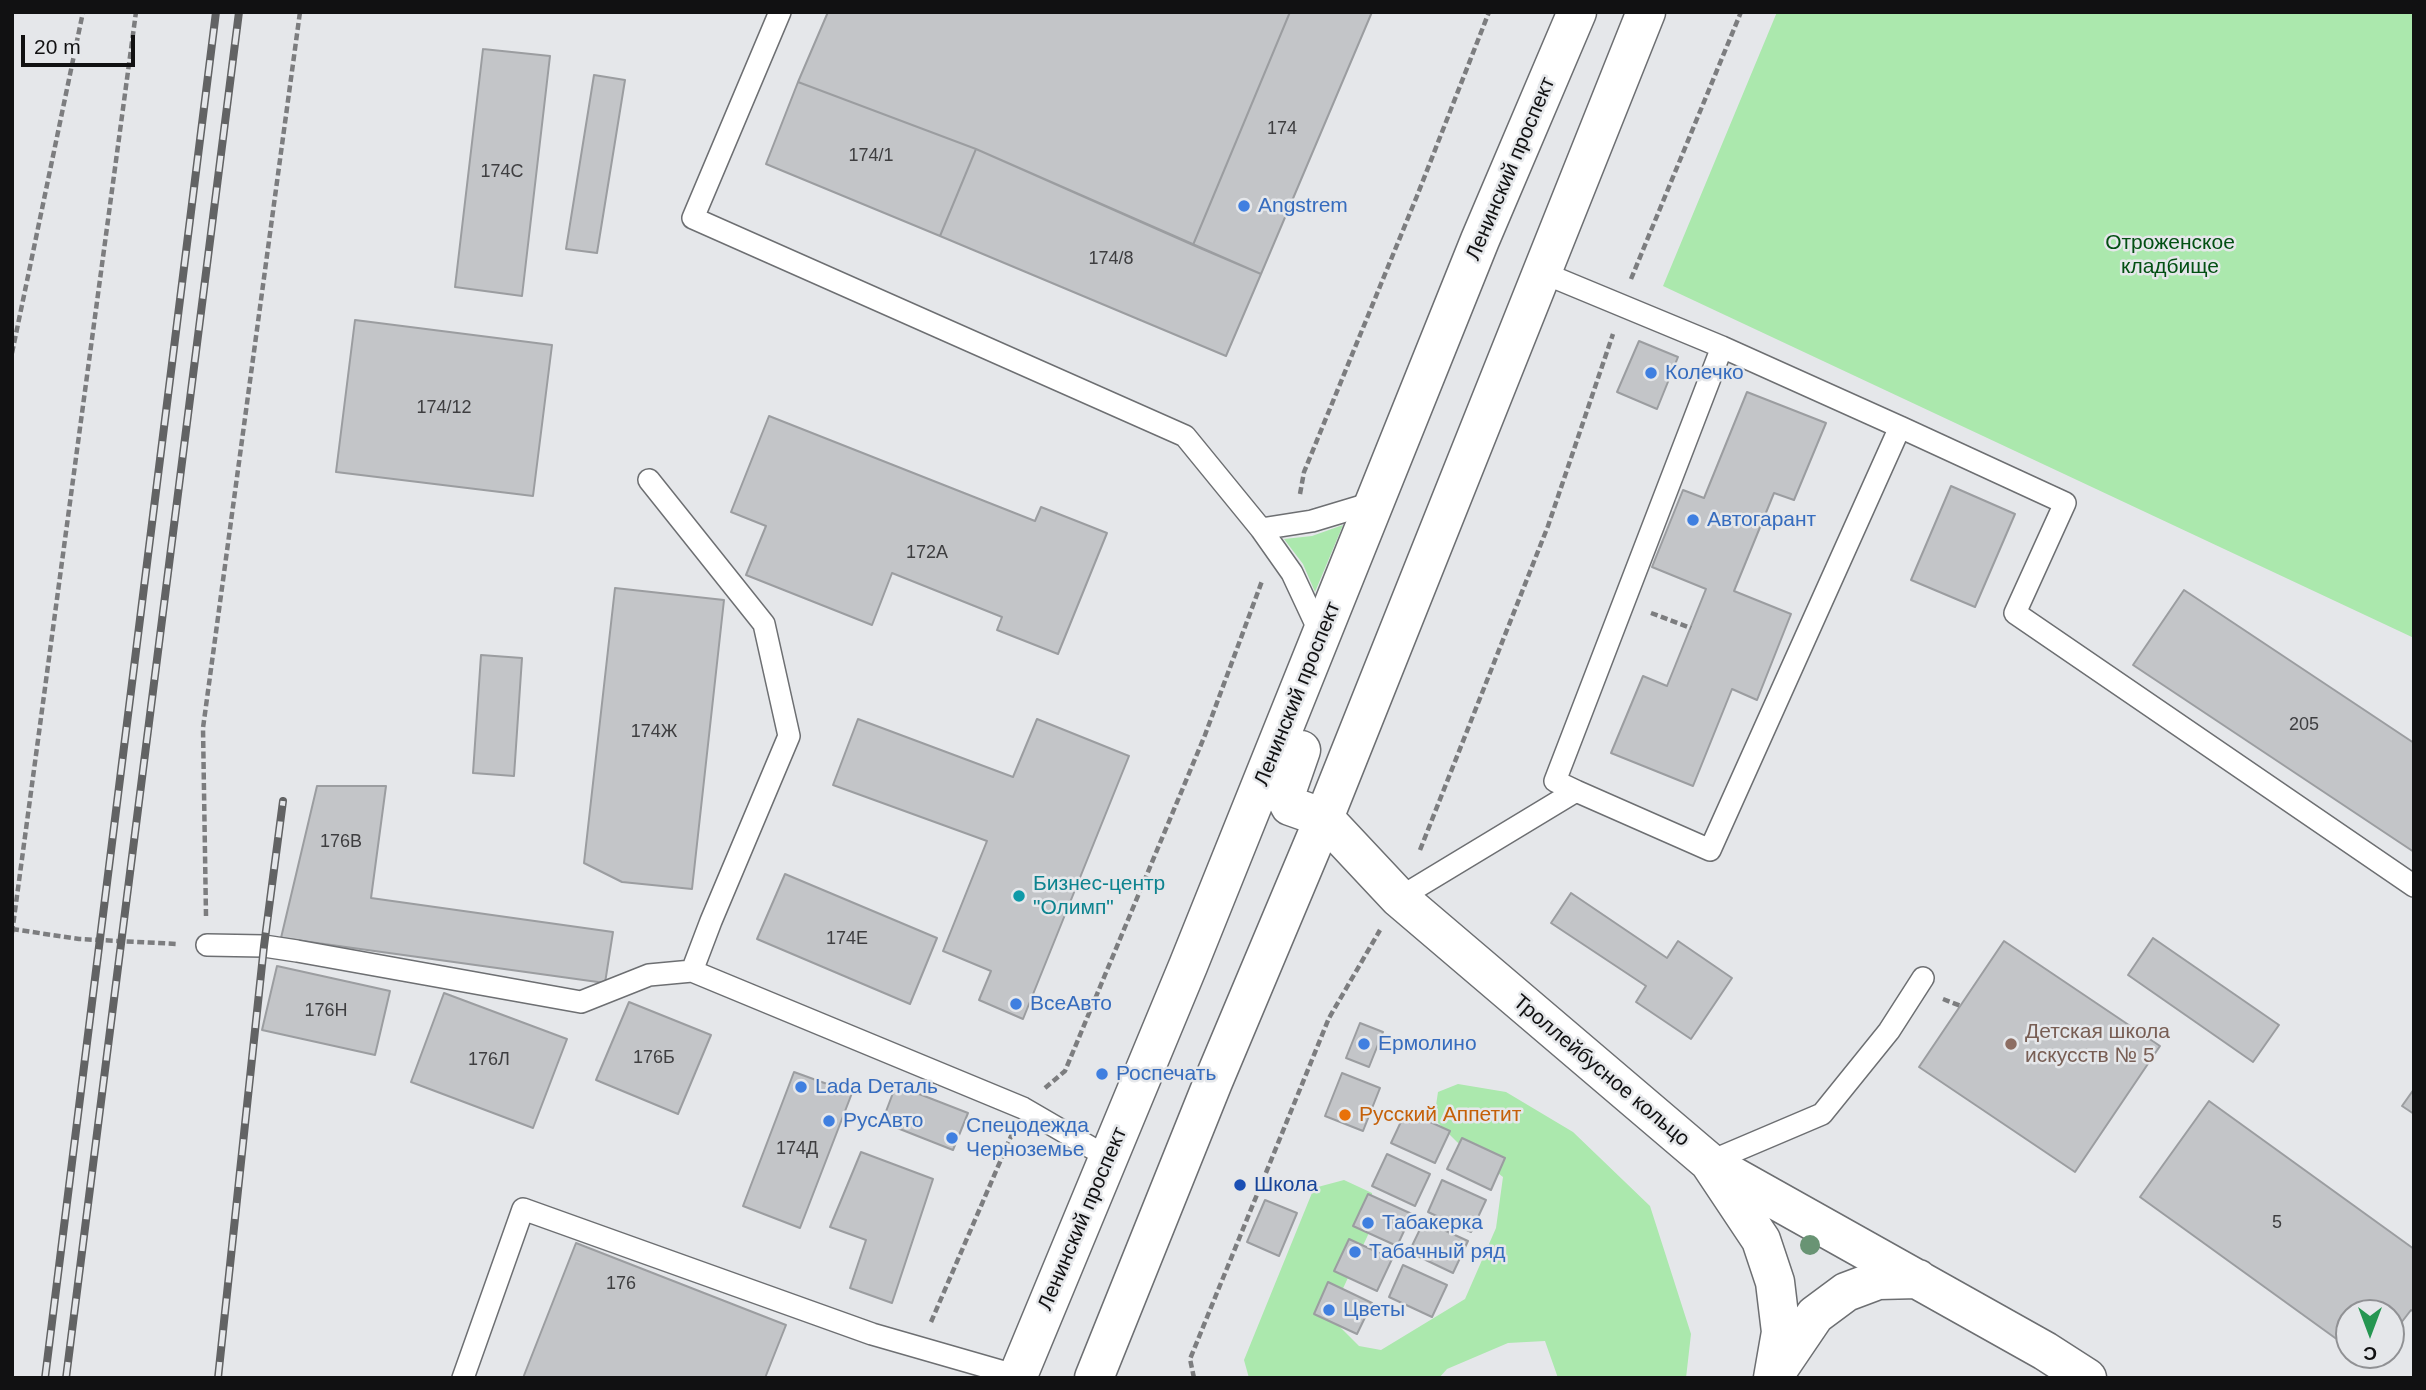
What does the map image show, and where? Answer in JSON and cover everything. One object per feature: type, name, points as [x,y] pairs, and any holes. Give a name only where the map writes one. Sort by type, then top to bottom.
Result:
[{"type":"main road","name":"Ленинский проспект","points":[[1022,1377],[1480,240],[1577,12]]},
{"type":"main road","points":[[1094,1378],[1213,1082],[1324,818],[1646,12]]},
{"type":"main road","points":[[1315,651],[1316,712],[1285,796],[1290,806],[1324,818]]},
{"type":"main road","name":"Троллейбусное кольцо","points":[[1324,818],[1399,898],[1709,1162],[1761,1240],[1776,1282],[1781,1332],[1773,1377]]},
{"type":"main road","points":[[1709,1162],[2045,1351],[2087,1378]]},
{"type":"main road","points":[[1773,1377],[1815,1315],[1846,1292],[1878,1280],[1918,1279]]},
{"type":"lane","points":[[780,12],[693,218],[1185,436],[1261,529],[1292,573],[1315,651]]},
{"type":"lane","points":[[1541,272],[1722,347],[2065,503],[2015,613],[2414,886]]},
{"type":"lane","points":[[1722,347],[1555,781],[1576,791],[1710,850],[1900,426]]},
{"type":"lane","points":[[649,481],[764,624],[789,736],[692,971]]},
{"type":"lane","points":[[1261,529],[1312,521],[1375,502]]},
{"type":"lane","points":[[1399,898],[1576,791]]},
{"type":"lane","points":[[207,945],[264,946],[297,951],[581,1002],[649,975],[692,971],[1023,1108],[1109,1158]]},
{"type":"lane","points":[[1709,1162],[1822,1114],[1889,1031],[1923,978]]},
{"type":"lane","points":[[463,1378],[523,1209],[860,1330],[1022,1377]]},
{"type":"path","points":[[12,353],[83,12]]},
{"type":"path","points":[[136,12],[12,930],[99,941],[207,945],[203,728],[300,12]]},
{"type":"path","points":[[1194,1378],[1191,1359],[1329,1018],[1399,898],[1435,815],[1548,526],[1634,270],[1741,12]]},
{"type":"path","points":[[1624,603],[1691,628]]},
{"type":"path","points":[[919,1349],[1023,1108],[1065,1071],[1082,1028]]},
{"type":"green space","name":"Отроженское кладбище","points":[[1777,12],[2414,12],[2414,638],[1663,286]]},
{"type":"green space","points":[[1343,525],[1315,592],[1303,564],[1284,539],[1312,536]]},
{"type":"green space","points":[[1458,1084],[1506,1092],[1573,1132],[1650,1206],[1691,1334],[1686,1378],[1558,1378],[1545,1341],[1508,1343],[1447,1369],[1439,1378],[1249,1378],[1244,1360],[1314,1188],[1344,1180],[1372,1193],[1374,1222],[1339,1297],[1338,1325],[1359,1346],[1381,1350],[1465,1299],[1496,1228],[1503,1177],[1457,1142],[1434,1119],[1438,1092]]},
{"type":"building","points":[[828,12],[1290,12],[1193,245],[976,149],[798,82]]},
{"type":"building","points":[[1290,12],[1372,12],[1261,274],[1193,245]]},
{"type":"building","points":[[483,49],[550,56],[522,296],[455,287]]},
{"type":"building","points":[[594,75],[625,80],[597,253],[566,249]]},
{"type":"building","points":[[798,82],[976,149],[940,236],[766,164]]},
{"type":"building","points":[[976,149],[1261,274],[1226,356],[940,236]]},
{"type":"building","points":[[355,320],[552,345],[533,496],[336,472]]},
{"type":"building","points":[[1639,341],[1678,357],[1657,409],[1617,392]]},
{"type":"building","points":[[1747,392],[1826,423],[1794,500],[1774,493],[1734,591],[1791,614],[1757,700],[1732,689],[1693,786],[1611,753],[1643,676],[1667,686],[1706,589],[1652,567],[1683,490],[1704,498]]},
{"type":"building","points":[[769,416],[1035,521],[1041,507],[1107,533],[1058,654],[997,630],[1002,617],[892,573],[872,625],[746,575],[766,526],[731,512]]},
{"type":"building","points":[[1951,486],[2015,514],[1975,607],[1911,580]]},
{"type":"building","points":[[615,588],[724,600],[692,889],[622,882],[584,863]]},
{"type":"building","points":[[2184,590],[2414,743],[2414,852],[2133,665]]},
{"type":"building","points":[[481,655],[522,658],[514,776],[473,773]]},
{"type":"building","name":"Бизнес-центр \"Олимп\"","points":[[858,719],[1013,777],[1037,719],[1129,756],[1023,1019],[979,1000],[991,971],[943,951],[987,841],[833,785]]},
{"type":"building","points":[[317,786],[386,786],[371,898],[613,932],[605,983],[281,938]]},
{"type":"building","points":[[785,874],[937,938],[910,1004],[757,939]]},
{"type":"building","points":[[1571,893],[1667,958],[1678,941],[1732,978],[1691,1039],[1636,1002],[1646,986],[1551,923]]},
{"type":"building","points":[[2153,938],[2279,1025],[2253,1062],[2128,975]]},
{"type":"building","points":[[2004,941],[2160,1046],[2075,1172],[1919,1067]]},
{"type":"building","points":[[277,966],[390,991],[375,1055],[262,1030]]},
{"type":"building","points":[[444,993],[567,1039],[533,1128],[411,1082]]},
{"type":"building","points":[[629,1002],[711,1035],[678,1114],[596,1080]]},
{"type":"building","points":[[1360,1023],[1383,1032],[1369,1067],[1346,1058]]},
{"type":"building","points":[[794,1072],[852,1093],[800,1228],[743,1206]]},
{"type":"building","points":[[1342,1073],[1380,1088],[1363,1131],[1325,1116]]},
{"type":"building","points":[[896,1085],[968,1113],[953,1150],[882,1122]]},
{"type":"building","points":[[2414,1089],[2414,1114],[2402,1106]]},
{"type":"building","points":[[2209,1101],[2414,1249],[2414,1312],[2411,1310],[2405,1318],[2405,1299],[2335,1299],[2335,1338],[2140,1197]]},
{"type":"building","points":[[1406,1111],[1450,1131],[1435,1163],[1391,1143]]},
{"type":"building","points":[[1462,1138],[1505,1158],[1491,1190],[1447,1169]]},
{"type":"building","points":[[861,1152],[933,1179],[892,1303],[850,1288],[866,1240],[830,1227]]},
{"type":"building","points":[[1387,1154],[1430,1174],[1415,1206],[1372,1186]]},
{"type":"building","points":[[1442,1180],[1486,1200],[1471,1232],[1428,1212]]},
{"type":"building","points":[[1368,1194],[1412,1214],[1397,1246],[1353,1226]]},
{"type":"building","points":[[1265,1200],[1297,1213],[1279,1256],[1247,1242]]},
{"type":"building","points":[[1424,1221],[1468,1241],[1453,1273],[1409,1252]]},
{"type":"building","points":[[1349,1239],[1392,1259],[1377,1291],[1334,1271]]},
{"type":"building","points":[[576,1243],[786,1325],[765,1378],[523,1378]]},
{"type":"building","points":[[1403,1265],[1447,1285],[1432,1317],[1389,1297]]},
{"type":"building","points":[[1328,1282],[1372,1303],[1357,1334],[1314,1314]]},
{"type":"railway","points":[[45,1378],[216,12]]},
{"type":"railway","points":[[66,1378],[239,12]]},
{"type":"railway","points":[[218,1378],[264,946],[283,801]]},
{"type":"place","name":"Angstrem","points":[[1244,206]]},
{"type":"place","name":"Колечко","points":[[1651,373]]},
{"type":"place","name":"Автогарант","points":[[1693,520]]},
{"type":"place","name":"Бизнес-центр \"Олимп\"","points":[[1019,896]]},
{"type":"place","name":"ВсеАвто","points":[[1016,1004]]},
{"type":"place","name":"Ермолино","points":[[1364,1044]]},
{"type":"place","name":"Детская школа искусств № 5","points":[[2011,1044]]},
{"type":"place","name":"Роспечать","points":[[1102,1074]]},
{"type":"place","name":"Lada Dеталь","points":[[801,1087]]},
{"type":"place","name":"Русский Аппетит","points":[[1345,1115]]},
{"type":"place","name":"РусАвто","points":[[829,1121]]},
{"type":"place","name":"Спецодежда Черноземье","points":[[952,1138]]},
{"type":"place","name":"Школа","points":[[1240,1185]]},
{"type":"place","name":"Табакерка","points":[[1368,1223]]},
{"type":"place","name":"Табачный ряд","points":[[1355,1252]]},
{"type":"place","name":"Цветы","points":[[1329,1310]]}]
